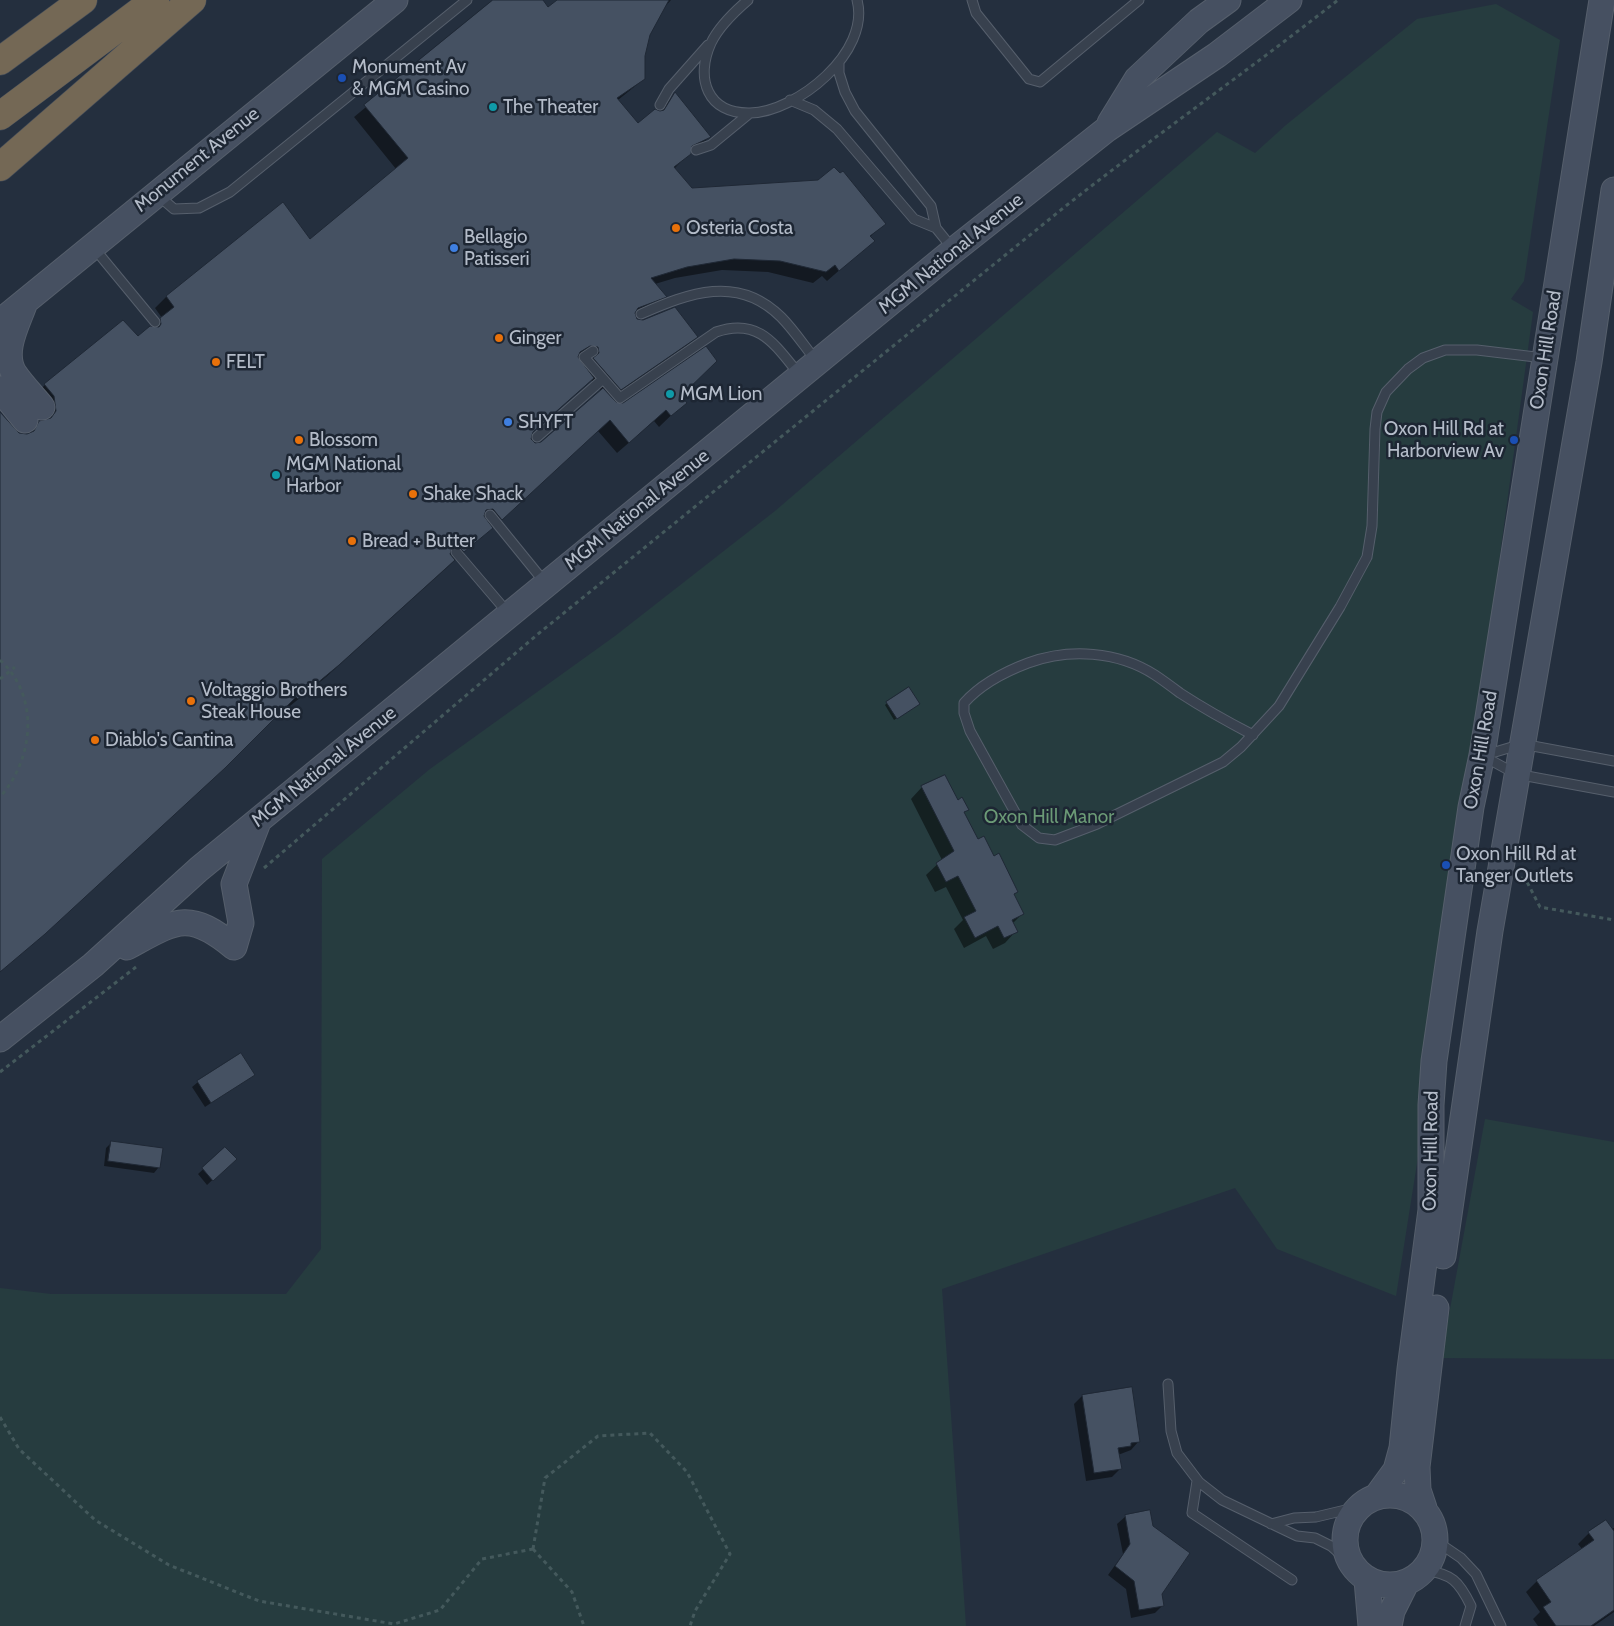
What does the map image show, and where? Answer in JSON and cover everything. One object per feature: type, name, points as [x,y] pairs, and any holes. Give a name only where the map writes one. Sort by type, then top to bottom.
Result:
[{"type":"highway","points":[[25,43],[74,0]]},
{"type":"highway","points":[[0,61],[82,0]]},
{"type":"highway","points":[[0,116],[155,0]]},
{"type":"highway","points":[[0,167],[192,0]]},
{"type":"main road","name":"Monument Avenue","points":[[0,322],[395,0]]},
{"type":"main road","points":[[1107,129],[1137,79],[1192,27],[1228,0]]},
{"type":"main road","name":"MGM National Avenue","points":[[0,1039],[93,966],[199,869],[259,819],[954,250],[1107,129],[1217,54],[1289,0]]},
{"type":"main road","name":"Oxon Hill Road","points":[[1367,1501],[1396,1470],[1402,1448],[1432,1210],[1430,1105],[1434,1061],[1471,807],[1482,755],[1602,0]]},
{"type":"main road","name":"Oxon Hill Road","points":[[1424,1508],[1418,1490],[1417,1467],[1428,1370],[1490,931],[1589,362],[1614,190]]},
{"type":"main road","points":[[0,388],[33,413],[10,362],[10,346],[26,302]]},
{"type":"main road","points":[[93,966],[168,925],[180,922],[193,923],[213,932],[234,947],[242,923],[234,884],[259,819]]},
{"type":"main road","points":[[1371,1626],[1360,1573],[1344,1546],[1347,1525],[1367,1501],[1393,1494],[1410,1498],[1424,1508],[1433,1524],[1436,1542],[1432,1559],[1415,1577],[1392,1611],[1389,1626]]},
{"type":"main road","points":[[1360,1573],[1388,1586],[1415,1577]]},
{"type":"lane","points":[[156,194],[174,209],[199,208],[230,192],[467,0]]},
{"type":"lane","points":[[660,105],[669,89],[712,42],[731,16],[748,0]]},
{"type":"lane","points":[[712,42],[704,73],[704,81],[711,98],[727,109],[750,113],[767,111],[804,92],[839,63],[857,30],[859,18],[857,0]]},
{"type":"lane","points":[[972,0],[976,13],[1029,80],[1040,82],[1139,0]]},
{"type":"lane","points":[[839,63],[839,73],[845,92],[855,111],[930,206],[936,228],[954,250]]},
{"type":"lane","points":[[790,100],[814,110],[837,129],[914,219],[936,228]]},
{"type":"lane","points":[[696,150],[712,145],[750,113]]},
{"type":"lane","points":[[92,246],[155,322]]},
{"type":"lane","points":[[641,314],[670,301],[694,294],[733,291],[752,296],[780,316],[809,369]]},
{"type":"lane","points":[[592,351],[584,357],[620,398],[716,332],[730,327],[744,327],[764,335],[809,369]]},
{"type":"lane","points":[[1253,735],[1219,717],[1154,675],[1132,663],[1109,656],[1070,654],[1038,659],[1016,668],[977,689],[964,703],[964,713],[970,731],[1006,798],[1022,825],[1039,838],[1055,840],[1106,820],[1223,762],[1253,735],[1280,706],[1340,607],[1366,557],[1372,526],[1377,412],[1386,392],[1408,369],[1423,358],[1445,350],[1477,350],[1544,358]]},
{"type":"lane","points":[[537,437],[604,379]]},
{"type":"lane","points":[[490,515],[546,584]]},
{"type":"lane","points":[[456,552],[509,614]]},
{"type":"lane","points":[[1482,755],[1522,744],[1614,761]]},
{"type":"lane","points":[[1482,755],[1516,774],[1614,792]]},
{"type":"lane","points":[[1168,1384],[1171,1431],[1176,1453],[1197,1481],[1222,1500],[1271,1524],[1297,1536],[1315,1538],[1331,1546],[1360,1573]]},
{"type":"lane","points":[[1197,1481],[1192,1513],[1292,1580]]},
{"type":"lane","points":[[1271,1524],[1294,1518],[1316,1517],[1367,1501]]},
{"type":"lane","points":[[1436,1542],[1461,1558],[1476,1574],[1501,1626]]},
{"type":"lane","points":[[1415,1577],[1441,1573],[1462,1586],[1472,1606],[1465,1626]]},
{"type":"path","points":[[260,874],[538,634],[929,316],[1145,144],[1256,64],[1338,0]]},
{"type":"path","points":[[0,660],[11,670],[22,690],[28,728],[21,763],[13,780],[0,797]]},
{"type":"path","points":[[0,680],[15,667]]},
{"type":"path","points":[[1521,878],[1526,880],[1540,907],[1614,920]]},
{"type":"path","points":[[0,1072],[37,1046],[142,962]]},
{"type":"path","points":[[0,1417],[19,1449],[95,1520],[169,1565],[259,1601],[394,1624],[440,1610],[482,1559],[533,1549]]},
{"type":"path","points":[[533,1549],[545,1478],[598,1436],[650,1433],[687,1472],[730,1554],[695,1611],[690,1626]]},
{"type":"path","points":[[533,1549],[572,1592],[584,1626]]},
{"type":"green space","name":"Oxon Hill Manor","points":[[1496,4],[1560,40],[1524,281],[1511,299],[1533,312],[1446,980],[1396,1296],[1277,1249],[1235,1188],[942,1289],[966,1626],[0,1626],[0,1288],[51,1294],[286,1294],[321,1249],[322,859],[430,769],[615,636],[775,511],[1217,132],[1255,153],[1286,125],[1417,19]]},
{"type":"green space","points":[[1485,1119],[1614,1142],[1614,1359],[1441,1358]]},
{"type":"building","name":"MGM National Harbor","points":[[493,0],[543,0],[548,7],[557,0],[669,0],[650,35],[645,56],[645,79],[617,98],[638,123],[655,109],[664,110],[675,92],[711,137],[692,146],[691,154],[674,167],[692,188],[818,180],[834,167],[840,173],[843,171],[886,224],[870,236],[875,241],[839,271],[835,265],[826,272],[780,261],[734,259],[687,267],[651,278],[667,297],[638,308],[635,313],[637,319],[643,320],[675,307],[698,337],[621,390],[593,358],[599,353],[598,347],[590,346],[580,352],[578,357],[594,378],[533,432],[531,439],[535,443],[541,442],[603,388],[616,402],[623,403],[706,346],[717,361],[681,396],[687,403],[671,416],[666,410],[629,443],[610,420],[502,520],[493,509],[486,510],[484,516],[493,528],[464,552],[458,546],[452,548],[450,554],[455,560],[339,665],[298,699],[296,697],[225,768],[45,934],[0,972],[0,412],[19,433],[27,434],[34,431],[39,421],[51,418],[56,411],[54,396],[44,384],[123,320],[138,336],[150,326],[159,327],[161,324],[160,318],[174,307],[166,296],[283,202],[310,239],[408,158],[364,105]]},
{"type":"building","points":[[909,687],[920,704],[897,719],[886,702]]},
{"type":"building","points":[[945,775],[958,800],[962,797],[969,810],[964,812],[978,839],[984,836],[994,856],[999,853],[1018,892],[1014,894],[1024,914],[1012,920],[1018,932],[1004,938],[998,926],[975,938],[964,917],[976,911],[958,876],[946,882],[936,863],[954,851],[921,786]]},
{"type":"building","points":[[241,1053],[255,1075],[211,1103],[197,1081]]},
{"type":"building","points":[[111,1141],[163,1148],[160,1168],[108,1161]]},
{"type":"building","points":[[225,1147],[237,1159],[213,1181],[202,1168]]},
{"type":"building","points":[[1132,1387],[1140,1442],[1118,1448],[1122,1469],[1094,1473],[1082,1395]]},
{"type":"building","points":[[1150,1510],[1153,1526],[1190,1553],[1162,1594],[1164,1606],[1139,1610],[1134,1581],[1115,1566],[1130,1544],[1125,1515]]},
{"type":"building","points":[[1606,1520],[1614,1531],[1614,1610],[1591,1626],[1556,1626],[1543,1607],[1551,1602],[1536,1580],[1594,1540],[1588,1532]]},
{"type":"place","name":"Monument Av & MGM Casino","points":[[342,78]]},
{"type":"place","name":"The Theater","points":[[493,107]]},
{"type":"place","name":"Osteria Costa","points":[[676,228]]},
{"type":"place","name":"Bellagio Patisseri","points":[[454,248]]},
{"type":"place","name":"Ginger","points":[[499,338]]},
{"type":"place","name":"FELT","points":[[216,362]]},
{"type":"place","name":"MGM Lion","points":[[670,394]]},
{"type":"place","name":"SHYFT","points":[[508,422]]},
{"type":"place","name":"Blossom","points":[[299,440]]},
{"type":"place","name":"Oxon Hill Rd at Harborview Av","points":[[1514,440]]},
{"type":"place","name":"MGM National Harbor","points":[[276,475]]},
{"type":"place","name":"Shake Shack","points":[[413,494]]},
{"type":"place","name":"Bread + Butter","points":[[352,541]]},
{"type":"place","name":"Voltaggio Brothers Steak House","points":[[191,701]]},
{"type":"place","name":"Diablo's Cantina","points":[[95,740]]},
{"type":"place","name":"Oxon Hill Rd at Tanger Outlets","points":[[1446,865]]}]
